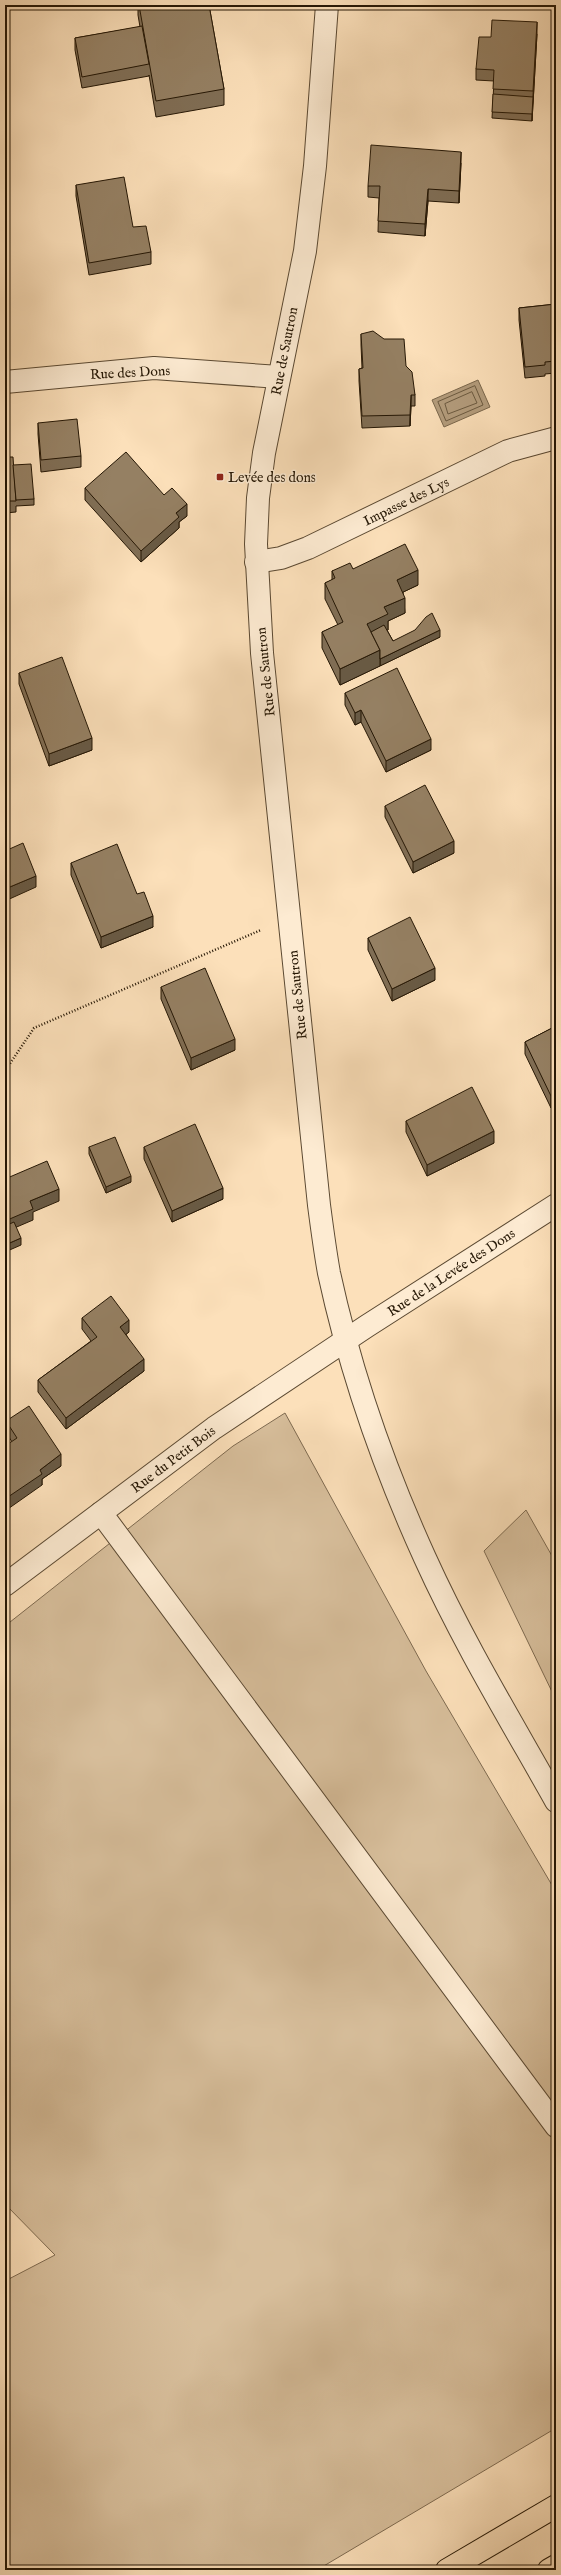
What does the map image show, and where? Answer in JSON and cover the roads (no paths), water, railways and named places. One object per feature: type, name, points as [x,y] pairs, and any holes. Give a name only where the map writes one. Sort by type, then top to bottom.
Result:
[{"type":"highway","points":[[447,2570],[556,2506]]},
{"type":"highway","points":[[549,2570],[556,2566]]},
{"type":"street","name":"Rue de Sautron","points":[[327,5],[315,166],[305,251],[279,377],[258,498],[256,562],[262,653],[319,1205],[329,1272],[346,1340],[379,1443],[425,1558],[481,1669],[556,1801]]},
{"type":"street","name":"Rue des Dons","points":[[5,382],[154,368],[279,377]]},
{"type":"street","name":"Impasse des Lys","points":[[256,562],[281,558],[308,548],[508,452],[556,438]]},
{"type":"street","name":"Rue de la Levée des Dons","points":[[346,1340],[556,1205]]},
{"type":"street","name":"Rue du Petit Bois","points":[[5,1585],[214,1428],[346,1340]]},
{"type":"street","points":[[102,1513],[556,2126]]},
{"type":"water","points":[[478,380],[490,407],[444,427],[432,400]]},
{"type":"place","name":"Levée des dons","points":[[220,477]]}]
